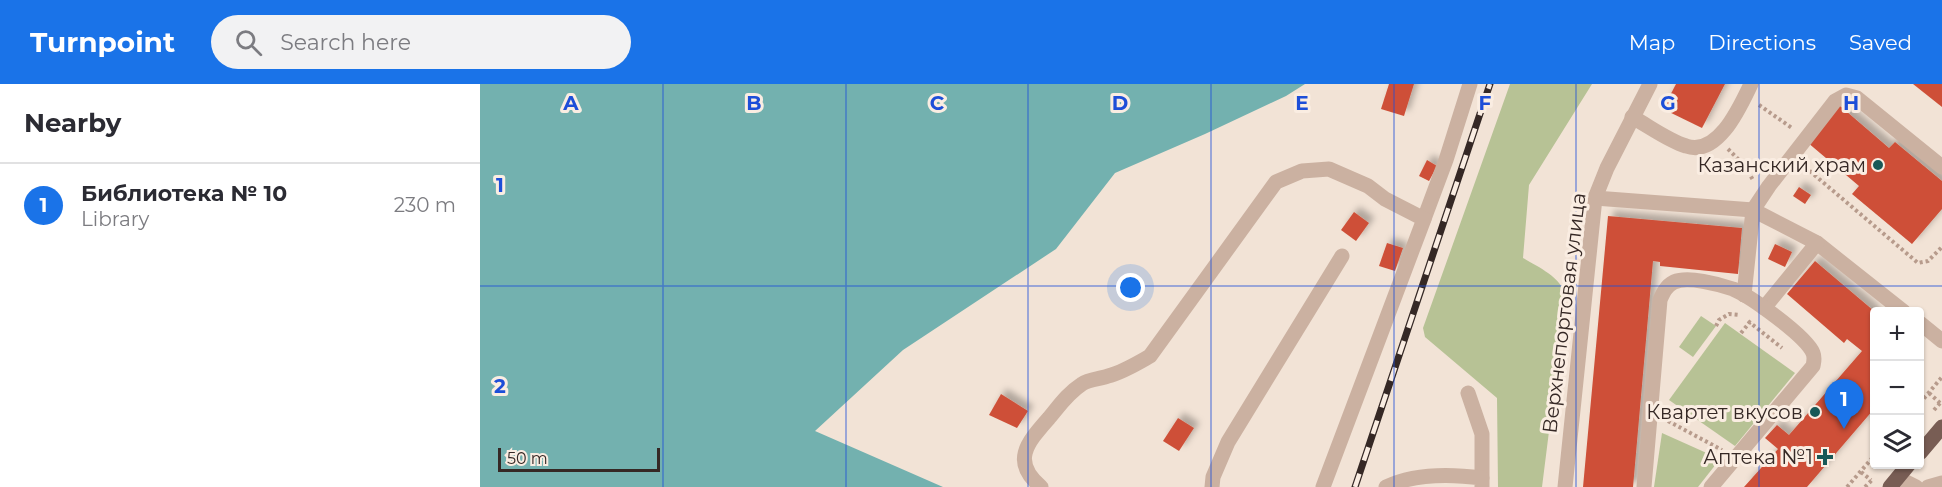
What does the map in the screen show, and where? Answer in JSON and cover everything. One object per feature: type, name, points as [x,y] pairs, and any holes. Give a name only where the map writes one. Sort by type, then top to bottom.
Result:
[{"type":"main road","points":[[1924,448],[1942,427]]},
{"type":"main road","points":[[1894,482],[1905,469]]},
{"type":"lane","points":[[1323,487],[1446,160],[1470,84]]},
{"type":"lane","name":"Верхнепортовая улица","points":[[1565,487],[1595,198],[1607,168],[1650,84]]},
{"type":"lane","points":[[1632,117],[1685,146],[1696,148],[1706,146],[1729,126],[1751,84]]},
{"type":"lane","points":[[1744,295],[1753,210],[1835,101],[1846,95],[1857,98],[1942,167]]},
{"type":"lane","points":[[1041,487],[1030,477],[1025,467],[1025,452],[1029,441],[1070,393],[1084,383],[1127,370],[1150,356],[1276,182],[1302,171],[1329,168],[1368,186],[1385,199],[1424,219]]},
{"type":"lane","points":[[1595,198],[1753,210],[1817,243],[1898,307]]},
{"type":"lane","points":[[1764,308],[1817,243]]},
{"type":"lane","points":[[1212,487],[1216,469],[1228,442],[1342,256]]},
{"type":"lane","points":[[1644,487],[1657,313],[1665,288],[1672,283],[1687,279],[1732,289],[1744,295],[1798,335],[1812,349],[1815,356],[1813,366],[1711,487]]},
{"type":"lane","points":[[1924,326],[1942,341]]},
{"type":"lane","points":[[1386,487],[1457,475],[1482,483],[1482,434],[1468,393]]},
{"type":"lane","points":[[1894,482],[1916,487]]},
{"type":"lane","points":[[1928,487],[1942,483]]},
{"type":"path","points":[[1716,139],[1745,166],[1751,175],[1755,187],[1753,210]]},
{"type":"path","points":[[1793,157],[1918,263],[1928,261],[1942,247]]},
{"type":"path","points":[[1716,326],[1719,320],[1729,314],[1739,315],[1784,349]]},
{"type":"path","points":[[1924,399],[1942,376]]},
{"type":"path","points":[[1929,393],[1940,403]]},
{"type":"path","points":[[1674,424],[1737,458]]},
{"type":"path","points":[[1847,487],[1870,462]]},
{"type":"path","points":[[1861,472],[1871,480]]},
{"type":"green space","points":[[1510,84],[1592,84],[1529,185],[1523,258],[1554,278],[1566,296],[1542,487],[1498,487],[1497,398],[1425,337],[1423,328]]},
{"type":"green space","points":[[1701,316],[1716,326],[1693,357],[1679,347]]},
{"type":"green space","points":[[1725,323],[1795,373],[1735,446],[1669,400]]},
{"type":"green space","points":[[1662,433],[1720,459],[1698,487],[1654,487]]},
{"type":"water","points":[[480,84],[1305,84],[1286,96],[1205,134],[1115,173],[1056,249],[903,350],[815,431],[943,487],[480,487]]},
{"type":"building","points":[[1389,84],[1414,84],[1404,116],[1381,109]]},
{"type":"building","points":[[1676,84],[1725,84],[1702,128],[1663,109]]},
{"type":"building","points":[[1913,84],[1942,84],[1942,107]]},
{"type":"building","name":"Казанский храм","points":[[1839,105],[1889,148],[1895,142],[1942,181],[1942,209],[1912,244],[1852,194],[1859,186],[1807,142]]},
{"type":"building","points":[[1427,160],[1437,166],[1429,181],[1419,176]]},
{"type":"building","points":[[1799,187],[1811,195],[1805,204],[1793,196]]},
{"type":"building","points":[[1354,212],[1369,223],[1356,241],[1341,230]]},
{"type":"building","points":[[1608,216],[1742,228],[1738,274],[1660,266],[1660,262],[1653,261],[1633,487],[1583,487]]},
{"type":"building","points":[[1387,243],[1403,248],[1395,271],[1379,266]]},
{"type":"building","points":[[1775,244],[1792,252],[1785,267],[1768,259]]},
{"type":"building","points":[[1815,261],[1870,308],[1870,414],[1807,487],[1744,487],[1778,449],[1765,438],[1777,425],[1789,435],[1862,351],[1847,339],[1844,343],[1787,294]]},
{"type":"building","points":[[1001,394],[1028,411],[1017,428],[989,415]]},
{"type":"building","points":[[1178,418],[1194,428],[1179,451],[1163,441]]},
{"type":"railway","points":[[1355,487],[1490,84]]},
{"type":"place","name":"Казанский храм","points":[[1878,165]]},
{"type":"place","name":"Квартет вкусов","points":[[1815,412]]},
{"type":"place","name":"Библиотека № 10","points":[[1844,429]]},
{"type":"place","name":"Аптека №1","points":[[1825,457]]}]
